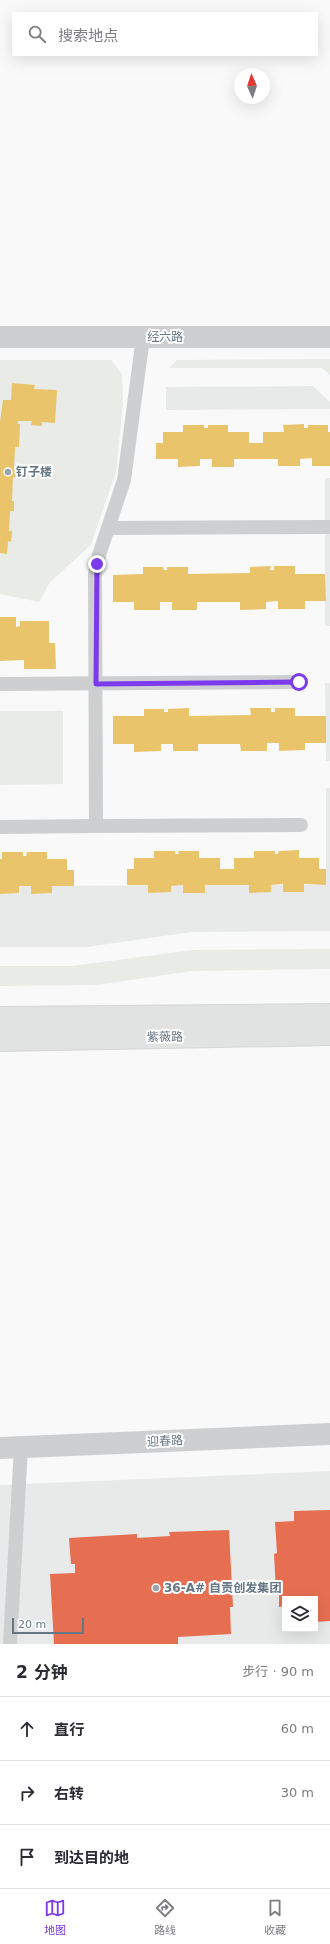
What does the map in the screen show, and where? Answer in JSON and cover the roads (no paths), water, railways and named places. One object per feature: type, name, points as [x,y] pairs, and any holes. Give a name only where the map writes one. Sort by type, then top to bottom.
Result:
[{"type":"main road","name":"紫薇路","points":[[0,1018],[330,1015]]},
{"type":"main road","name":"紫薇路","points":[[0,1040],[330,1034]]},
{"type":"street","name":"经六路","points":[[0,337],[330,337]]},
{"type":"street","name":"迎春路","points":[[10,1448],[330,1434]]},
{"type":"lane","points":[[96,826],[95,574],[99,555],[126,469],[143,337]]},
{"type":"lane","points":[[108,528],[330,527]]},
{"type":"lane","points":[[0,684],[299,682]]},
{"type":"lane","points":[[0,827],[301,825]]},
{"type":"lane","points":[[10,1448],[10,1644]]},
{"type":"place","name":"钉子楼","points":[[8,472]]},
{"type":"place","name":"36-A# 自贡创发集团","points":[[156,1588]]}]
